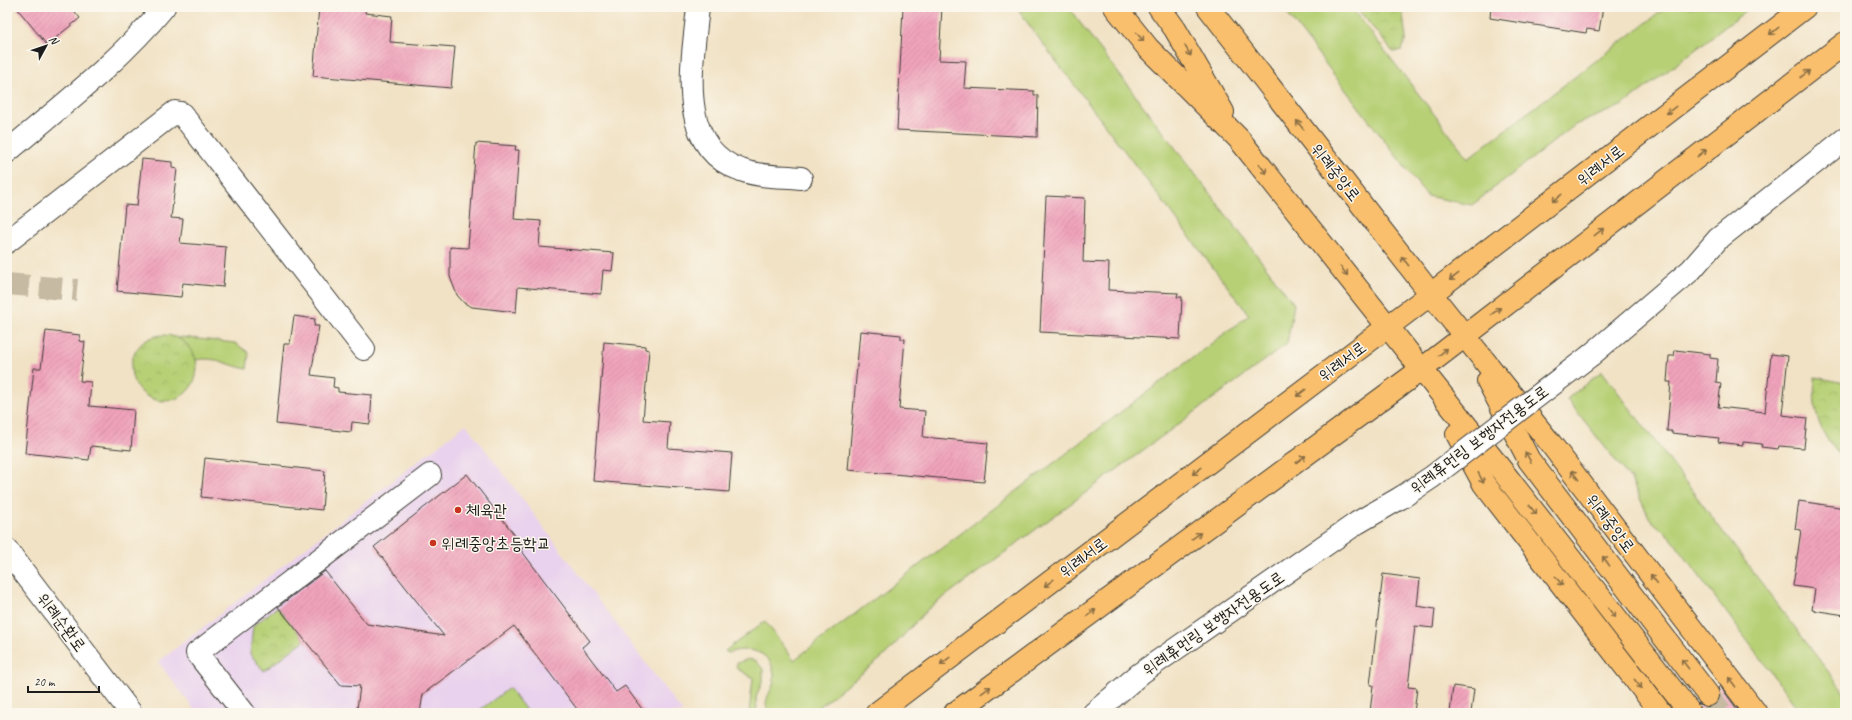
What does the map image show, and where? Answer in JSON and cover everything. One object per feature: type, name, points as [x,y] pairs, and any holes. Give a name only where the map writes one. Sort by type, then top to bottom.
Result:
[{"type":"main road","points":[[1115,7],[1148,48],[1239,139],[1422,369],[1688,710]]},
{"type":"main road","points":[[1159,7],[1175,29],[1239,139]]},
{"type":"main road","name":"위례중앙로","points":[[1209,7],[1431,294],[1551,444],[1756,713]]},
{"type":"main road","name":"위례서로","points":[[877,713],[1388,327],[1805,7]]},
{"type":"main road","points":[[955,713],[1422,369],[1845,43]]},
{"type":"main road","name":"위례중앙로","points":[[1465,335],[1529,460],[1708,695]]},
{"type":"main road","points":[[1422,369],[1484,484],[1660,713]]},
{"type":"street","points":[[7,152],[81,90],[138,39],[164,7]]},
{"type":"street","points":[[698,7],[692,78],[692,98],[696,119],[703,139],[717,156],[737,169],[750,173],[801,178]]},
{"type":"street","points":[[7,242],[175,112],[181,113],[364,349]]},
{"type":"street","name":"위례휴먼링 보행자전용도로","points":[[1094,713],[1141,673],[1357,523],[1402,497],[1432,477],[1591,355],[1691,270],[1718,239],[1845,140]]},
{"type":"street","points":[[244,713],[197,654],[430,475]]},
{"type":"street","name":"위례순환로","points":[[7,550],[131,713]]},
{"type":"shaded area","name":"위례중앙초등학교","points":[[466,424],[683,713],[197,713],[158,662]]},
{"type":"green space","points":[[1017,7],[1068,7],[1294,304],[1287,344],[928,609],[883,657],[811,713],[769,713],[766,704],[774,681],[774,671],[771,663],[760,653],[753,651],[745,650],[728,653],[725,651],[765,621],[794,660],[1249,315],[1031,28]]},
{"type":"green space","points":[[1282,7],[1351,7],[1468,158],[1667,7],[1751,7],[1623,105],[1575,125],[1472,205],[1427,196]]},
{"type":"green space","points":[[1356,7],[1402,7],[1406,39],[1402,50],[1393,52]]},
{"type":"green space","points":[[164,335],[176,338],[187,345],[194,356],[197,368],[194,380],[187,391],[176,398],[164,401],[152,398],[141,391],[134,380],[131,368],[134,356],[141,345],[152,338]]},
{"type":"green space","points":[[180,337],[235,343],[249,353],[247,369],[216,360],[195,360],[187,346],[179,339]]},
{"type":"green space","points":[[1602,371],[1845,694],[1845,713],[1801,713],[1671,538],[1650,519],[1631,480],[1567,399]]},
{"type":"green space","points":[[1815,377],[1845,383],[1845,460],[1829,442],[1819,422],[1815,401]]},
{"type":"green space","points":[[277,607],[305,640],[264,671],[250,654],[253,626]]},
{"type":"green space","points":[[749,659],[756,661],[763,669],[763,680],[756,697],[757,713],[749,713],[753,678],[736,668],[737,663]]},
{"type":"green space","points":[[509,688],[528,713],[476,713]]},
{"type":"building","points":[[16,7],[71,7],[80,18],[47,45]]},
{"type":"building","points":[[319,7],[366,7],[365,13],[392,16],[390,42],[455,47],[451,88],[313,76]]},
{"type":"building","points":[[903,7],[942,7],[939,60],[966,61],[964,88],[1034,91],[1034,95],[1038,95],[1037,137],[897,130]]},
{"type":"building","points":[[1491,7],[1603,7],[1599,31],[1587,29],[1586,33],[1490,18]]},
{"type":"building","points":[[476,143],[516,146],[515,150],[519,150],[514,219],[541,221],[539,247],[614,253],[612,271],[603,270],[601,294],[518,287],[516,312],[472,307],[464,303],[457,295],[450,277],[450,247],[468,248]]},
{"type":"building","points":[[142,159],[172,162],[172,168],[177,169],[171,218],[183,219],[180,243],[226,247],[223,287],[183,283],[181,297],[117,291],[125,205],[137,206]]},
{"type":"building","points":[[1046,196],[1085,198],[1083,262],[1109,263],[1108,290],[1178,293],[1177,297],[1182,297],[1180,339],[1040,332]]},
{"type":"building","points":[[294,316],[315,319],[314,326],[319,326],[311,375],[334,378],[333,387],[338,388],[338,392],[372,395],[370,424],[352,422],[351,432],[276,424],[284,344],[290,344]]},
{"type":"building","points":[[46,331],[80,335],[79,341],[85,342],[80,381],[91,382],[89,406],[134,410],[131,450],[91,446],[89,460],[25,453],[34,368],[41,368]]},
{"type":"building","points":[[860,331],[901,335],[901,339],[905,339],[899,409],[925,411],[923,437],[988,443],[984,482],[848,470]]},
{"type":"building","points":[[604,342],[645,346],[645,349],[649,350],[643,420],[670,422],[668,448],[732,453],[729,492],[593,481]]},
{"type":"building","points":[[1675,350],[1710,354],[1710,358],[1718,359],[1716,382],[1721,383],[1718,407],[1765,412],[1771,354],[1788,356],[1782,415],[1807,418],[1804,448],[1779,446],[1778,449],[1761,447],[1762,444],[1743,442],[1743,445],[1718,442],[1719,438],[1671,433],[1672,431],[1667,431],[1671,382],[1667,382],[1669,356],[1674,356]]},
{"type":"building","points":[[205,458],[325,471],[322,510],[201,497]]},
{"type":"building","points":[[467,474],[524,547],[521,550],[590,641],[582,647],[616,692],[625,686],[645,713],[580,713],[514,626],[423,694],[420,713],[388,713],[357,709],[360,686],[341,685],[278,607],[325,571],[367,624],[444,636],[374,547]]},
{"type":"building","points":[[1799,501],[1845,508],[1845,615],[1812,610],[1815,589],[1793,586],[1801,530],[1795,529]]},
{"type":"building","points":[[1383,574],[1420,579],[1417,606],[1435,609],[1433,628],[1415,626],[1408,687],[1417,688],[1414,713],[1370,713],[1373,685],[1370,685]]},
{"type":"building","points":[[1453,686],[1474,689],[1471,713],[1450,713]]},
{"type":"building","points":[[1720,686],[1740,713],[1700,713],[1698,703],[1709,707],[1715,705],[1719,700],[1720,694],[1718,688]]},
{"type":"tunnel","points":[[7,284],[77,290]]},
{"type":"tunnel","points":[[1708,695],[1722,713]]},
{"type":"place","name":"체육관","points":[[458,510]]},
{"type":"place","name":"위례중앙초등학교","points":[[433,543]]}]
